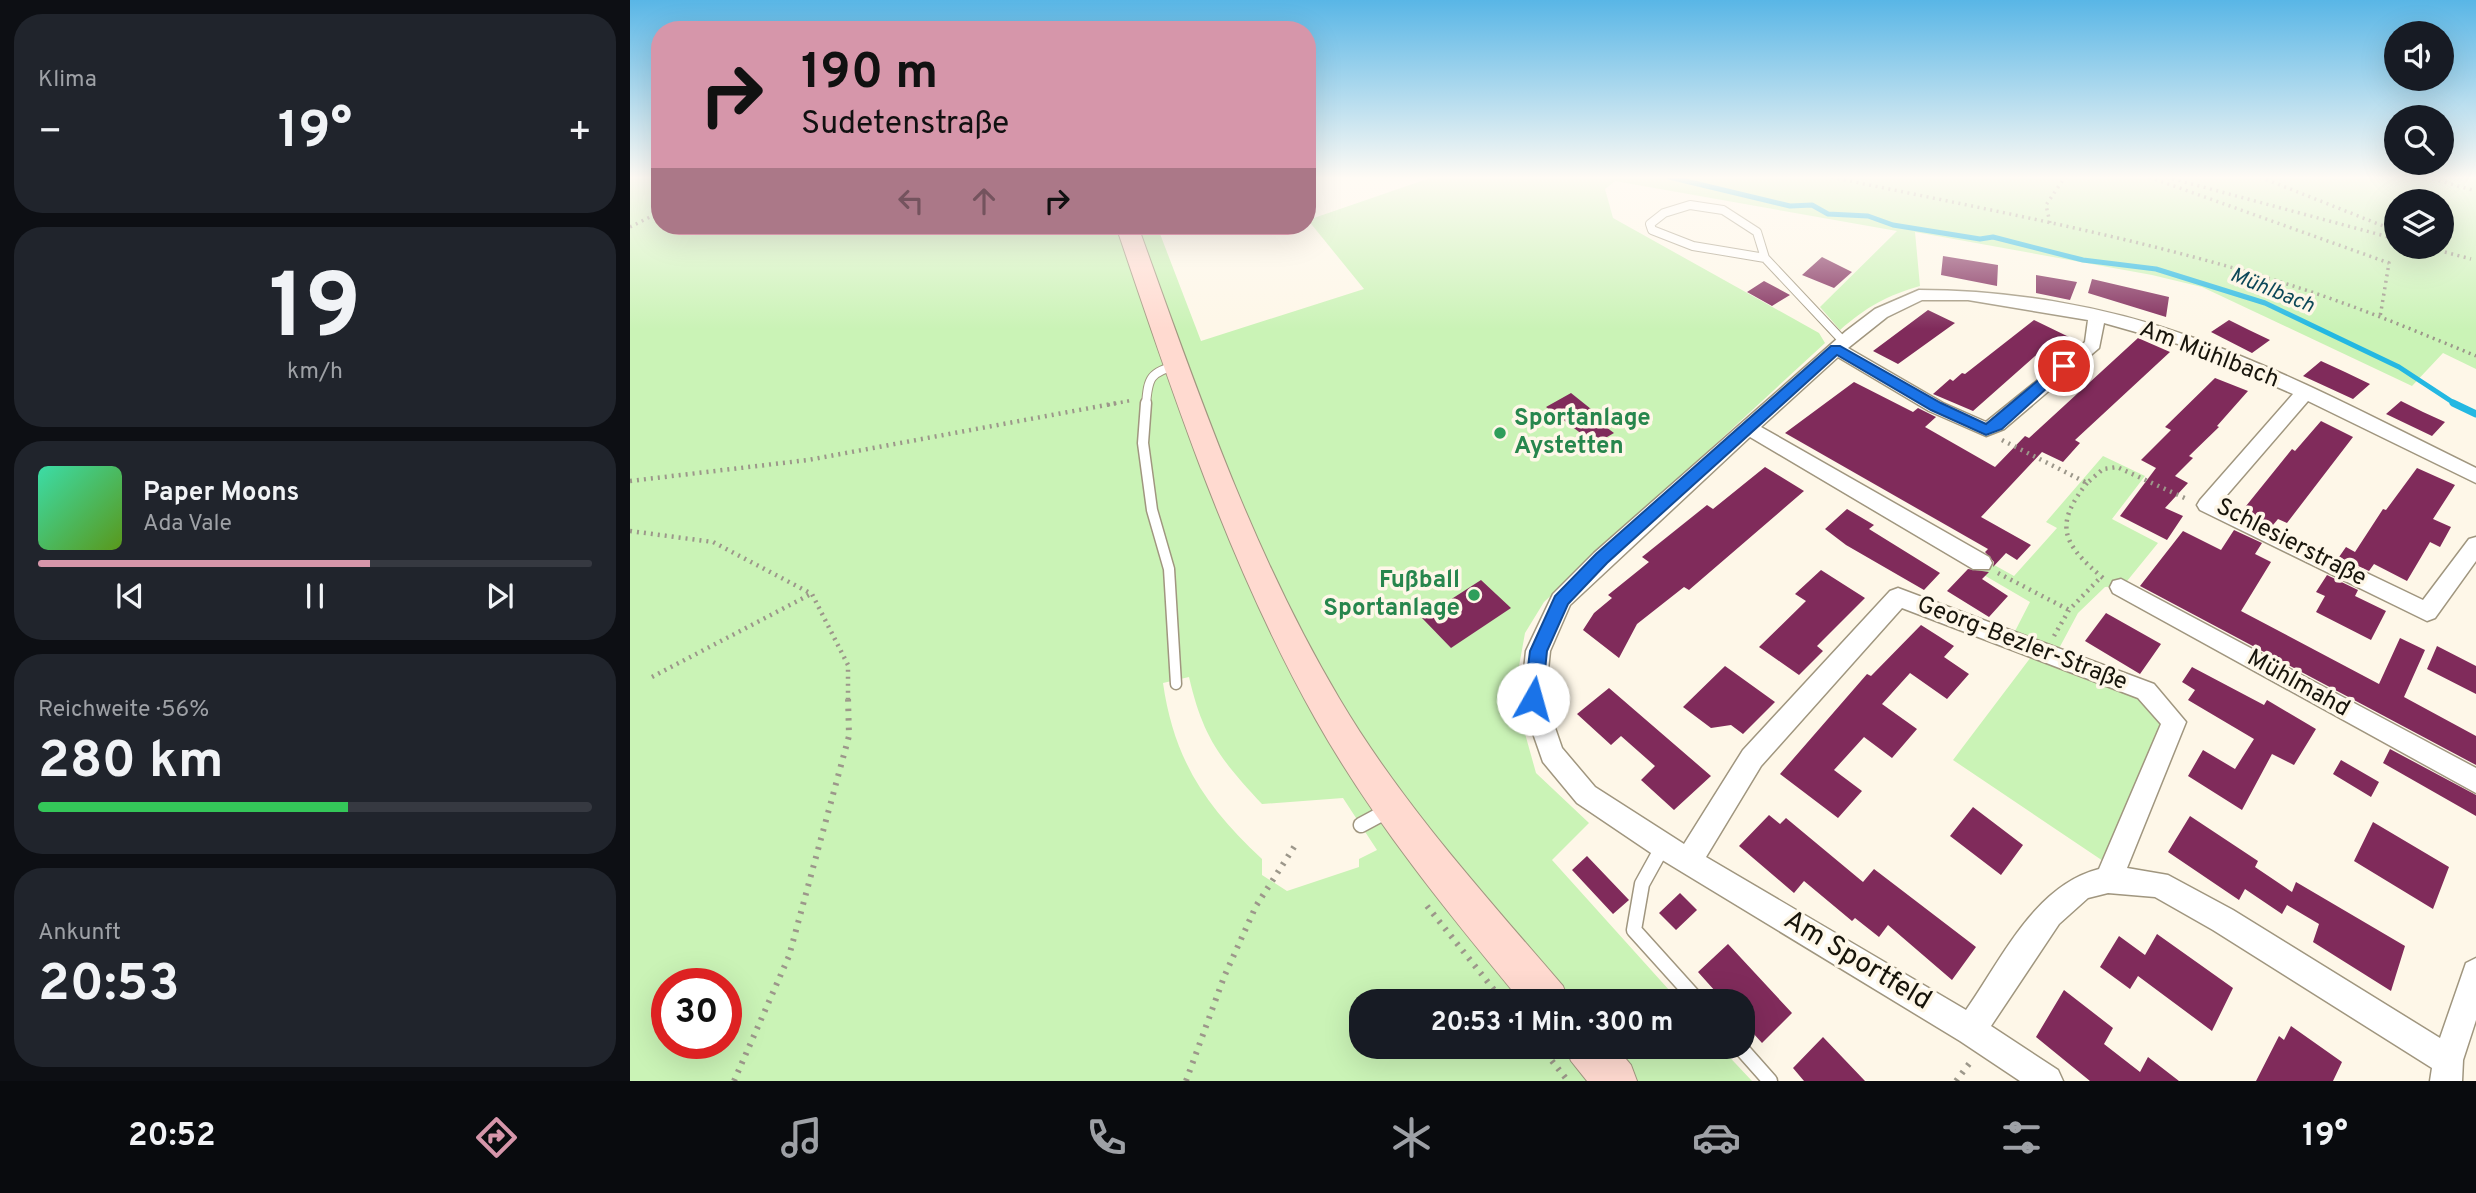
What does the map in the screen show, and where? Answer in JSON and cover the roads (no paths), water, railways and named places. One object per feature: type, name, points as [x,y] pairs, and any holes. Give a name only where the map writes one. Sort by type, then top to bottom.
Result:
[{"type":"main road","points":[[1130,235],[1177,365],[1278,616],[1326,708],[1392,807],[1538,989]]},
{"type":"main road","points":[[1597,1059],[1615,1081]]},
{"type":"street","name":"Am Mühlbach","points":[[1844,342],[1881,313],[1919,295],[1968,295],[2097,316],[2184,340],[2305,392],[2476,476]]},
{"type":"street","points":[[1844,342],[1936,407],[1986,430],[1997,425],[2093,344],[2097,316]]},
{"type":"street","name":"Am Sportfeld","points":[[1844,342],[1602,559],[1561,600],[1538,651],[1533,699],[1552,754],[1586,795],[1663,846],[1971,1030],[2047,1081]]},
{"type":"street","name":"Schlesierstraße","points":[[2305,392],[2207,505],[2427,612],[2476,545]]},
{"type":"street","points":[[1749,428],[1981,564]]},
{"type":"street","name":"Mühlmahd","points":[[2111,582],[2476,780]]},
{"type":"street","name":"Georg-Bezler-Straße","points":[[1688,861],[1752,758],[1898,597],[2146,691],[2174,722],[2108,880]]},
{"type":"street","points":[[1971,1030],[2049,915],[2081,887],[2108,880],[2158,884],[2223,920],[2447,1070],[2476,973]]},
{"type":"lane","points":[[1651,227],[1668,239],[1715,252],[1765,258]]},
{"type":"lane","points":[[1750,227],[1757,232],[1765,258],[1844,342]]},
{"type":"lane","points":[[1176,684],[1169,569],[1152,510],[1143,443],[1148,383],[1157,371],[1177,365]]},
{"type":"lane","points":[[1361,825],[1392,807]]},
{"type":"lane","points":[[1663,846],[1642,884],[1634,930],[1687,989]]},
{"type":"lane","points":[[1751,1059],[1770,1081]]},
{"type":"waterway","name":"Mühlbach","points":[[1908,227],[1980,239],[1993,237],[2083,260],[2156,269],[2265,303],[2399,367],[2457,405]]},
{"type":"waterway","name":"Mühlbach","points":[[2457,405],[2476,414]]},
{"type":"place","name":"Sportanlage Aystetten","points":[[1500,433]]},
{"type":"place","name":"Fußball Sportanlage","points":[[1474,595]]}]
